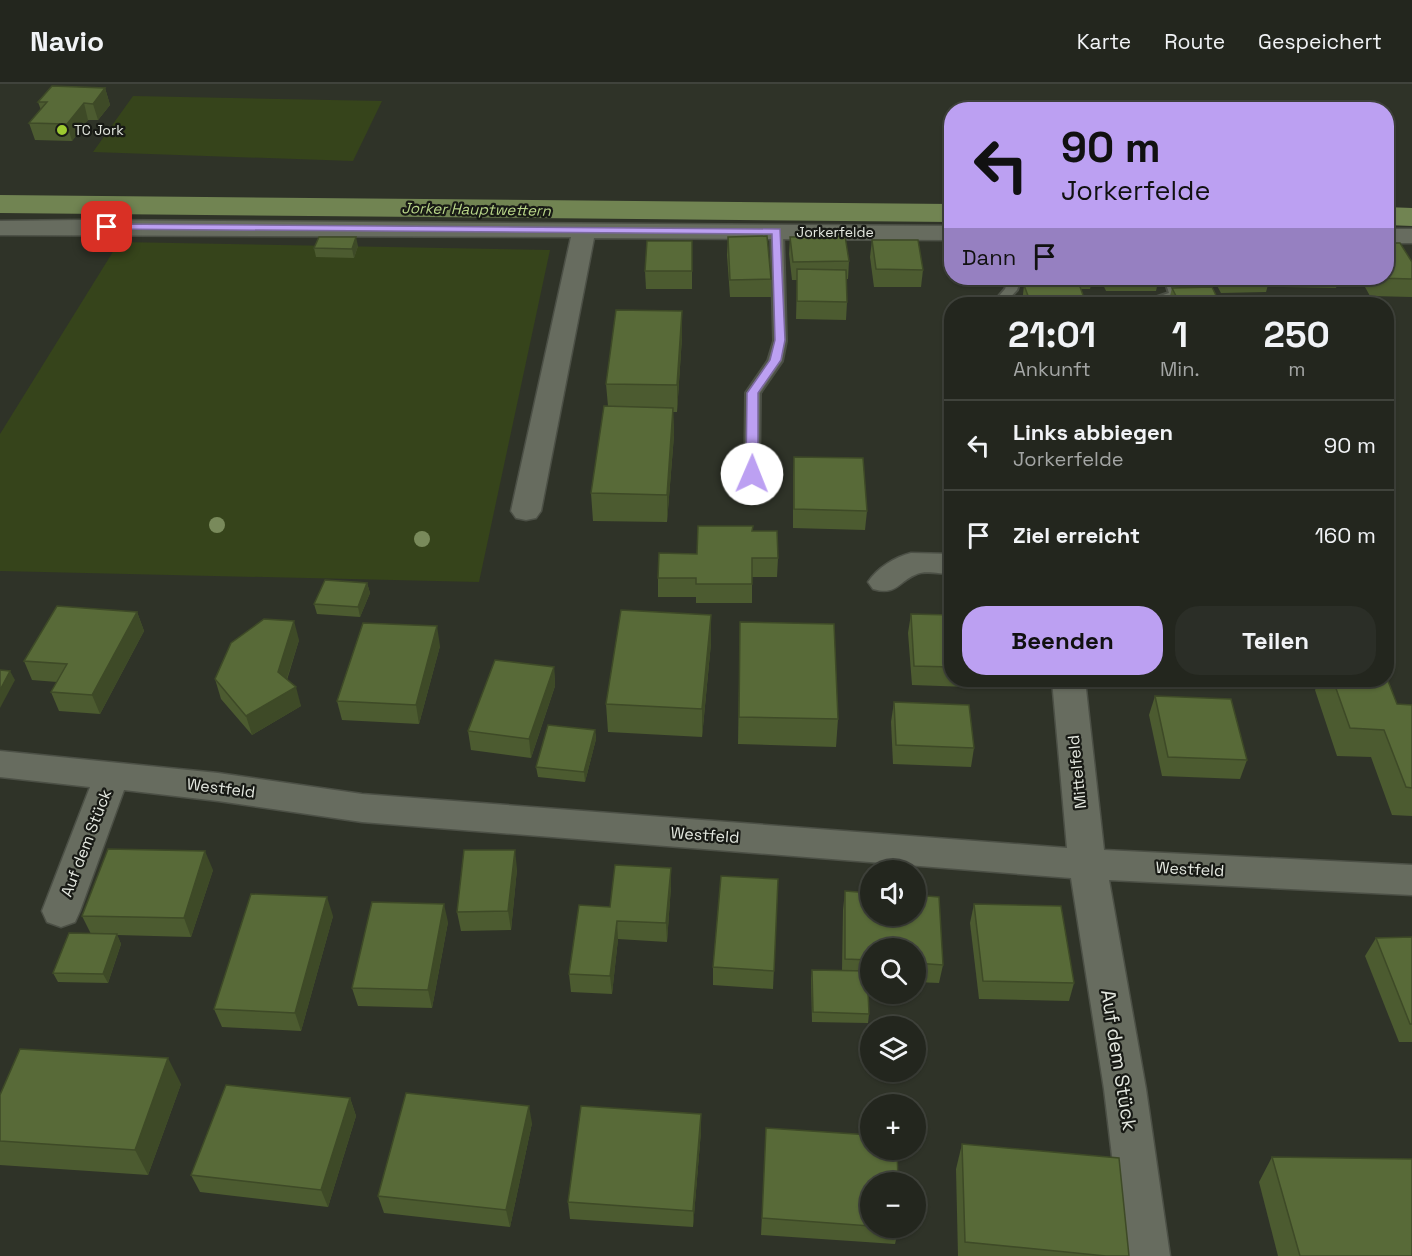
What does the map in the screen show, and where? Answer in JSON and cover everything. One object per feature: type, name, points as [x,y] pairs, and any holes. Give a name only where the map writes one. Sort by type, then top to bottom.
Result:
[{"type":"street","name":"Jorkerfelde","points":[[0,228],[944,233]]},
{"type":"street","points":[[526,511],[584,230]]},
{"type":"street","points":[[1394,236],[1412,236]]},
{"type":"street","points":[[884,582],[911,563],[944,564]]},
{"type":"street","name":"Mittelfeld","points":[[1069,687],[1087,864]]},
{"type":"street","name":"Westfeld","points":[[0,764],[219,787],[362,808],[1087,864],[1412,880]]},
{"type":"street","name":"Auf dem Stück","points":[[61,911],[112,775]]},
{"type":"street","name":"Auf dem Stück","points":[[1087,864],[1125,1089],[1147,1256]]},
{"type":"lane","points":[[752,474],[753,393],[775,360],[780,340],[777,231]]},
{"type":"lane","points":[[1170,297],[1176,295],[1172,285]]},
{"type":"green space","points":[[133,96],[382,101],[353,161],[93,152]]},
{"type":"green space","points":[[119,242],[550,250],[479,582],[0,571],[0,434]]},
{"type":"building","points":[[52,86],[105,88],[93,104],[84,103],[67,124],[29,123],[47,102],[38,102]]},
{"type":"building","points":[[767,236],[771,279],[730,280],[728,237]]},
{"type":"building","points":[[845,236],[849,261],[793,262],[790,237]]},
{"type":"building","points":[[319,237],[356,237],[352,249],[314,248]]},
{"type":"building","points":[[872,240],[918,240],[923,270],[876,269]]},
{"type":"building","points":[[647,241],[692,241],[692,271],[645,271]]},
{"type":"building","points":[[1394,243],[1400,243],[1412,262],[1412,279],[1394,278]]},
{"type":"building","points":[[797,269],[846,270],[847,302],[797,301]]},
{"type":"building","points":[[1024,285],[1079,285],[1084,297],[1028,297]]},
{"type":"building","points":[[1212,287],[1217,297],[1176,297],[1172,288]]},
{"type":"building","points":[[616,310],[682,311],[677,385],[606,384]]},
{"type":"building","points":[[604,406],[673,408],[667,495],[591,493]]},
{"type":"building","points":[[794,457],[863,458],[867,511],[794,509]]},
{"type":"building","points":[[698,526],[753,526],[752,531],[777,531],[778,558],[752,558],[752,584],[696,584],[696,578],[658,578],[659,553],[697,554]]},
{"type":"building","points":[[325,580],[367,583],[358,607],[314,604]]},
{"type":"building","points":[[57,606],[137,612],[92,695],[51,692],[67,664],[24,661]]},
{"type":"building","points":[[621,610],[711,615],[702,709],[606,704]]},
{"type":"building","points":[[911,614],[944,615],[944,667],[914,666]]},
{"type":"building","points":[[264,619],[294,621],[278,672],[296,687],[246,716],[215,679],[231,643]]},
{"type":"building","points":[[740,622],[834,624],[838,719],[739,717]]},
{"type":"building","points":[[363,623],[437,626],[416,705],[337,701]]},
{"type":"building","points":[[495,660],[554,667],[529,739],[468,731]]},
{"type":"building","points":[[0,670],[10,671],[0,690]]},
{"type":"building","points":[[1335,687],[1390,687],[1397,704],[1412,705],[1412,788],[1406,787],[1384,730],[1350,728]]},
{"type":"building","points":[[1155,696],[1231,699],[1247,760],[1168,757]]},
{"type":"building","points":[[894,702],[969,705],[974,748],[896,745]]},
{"type":"building","points":[[548,725],[595,730],[584,772],[536,767]]},
{"type":"building","points":[[108,849],[205,851],[184,918],[82,916]]},
{"type":"building","points":[[464,850],[515,850],[508,911],[457,912]]},
{"type":"building","points":[[615,865],[671,868],[666,923],[617,921],[610,976],[569,974],[579,905],[610,907]]},
{"type":"building","points":[[721,876],[778,879],[774,971],[713,967]]},
{"type":"building","points":[[845,891],[860,892],[860,926],[926,926],[926,896],[939,897],[943,965],[926,964],[926,938],[860,938],[860,960],[845,959]]},
{"type":"building","points":[[251,894],[327,897],[295,1013],[214,1009]]},
{"type":"building","points":[[372,902],[444,904],[428,990],[352,988]]},
{"type":"building","points":[[974,904],[1061,906],[1074,983],[983,981]]},
{"type":"building","points":[[69,933],[117,934],[103,974],[53,973]]},
{"type":"building","points":[[1412,937],[1412,1024],[1410,1024],[1376,938]]},
{"type":"building","points":[[812,970],[860,971],[860,1004],[869,1004],[869,1014],[813,1012]]},
{"type":"building","points":[[20,1049],[168,1058],[135,1150],[0,1141],[0,1095]]},
{"type":"building","points":[[226,1085],[350,1098],[321,1190],[191,1175]]},
{"type":"building","points":[[406,1093],[529,1106],[506,1210],[378,1196]]},
{"type":"building","points":[[581,1106],[701,1114],[693,1211],[568,1202]]},
{"type":"building","points":[[766,1128],[860,1134],[860,1160],[897,1160],[898,1172],[860,1172],[860,1225],[762,1218]]},
{"type":"building","points":[[962,1144],[1119,1158],[1129,1256],[1106,1256],[965,1242]]},
{"type":"building","points":[[1272,1157],[1412,1159],[1412,1256],[1300,1256]]},
{"type":"waterway","name":"Jorker Hauptwettern","points":[[0,204],[944,213]]},
{"type":"waterway","name":"Jorker Hauptwettern","points":[[1394,216],[1412,217]]},
{"type":"place","name":"TC Jork","points":[[62,130]]},
{"type":"route","points":[[107,227],[777,231],[780,340],[775,360],[753,393],[752,474]]}]
